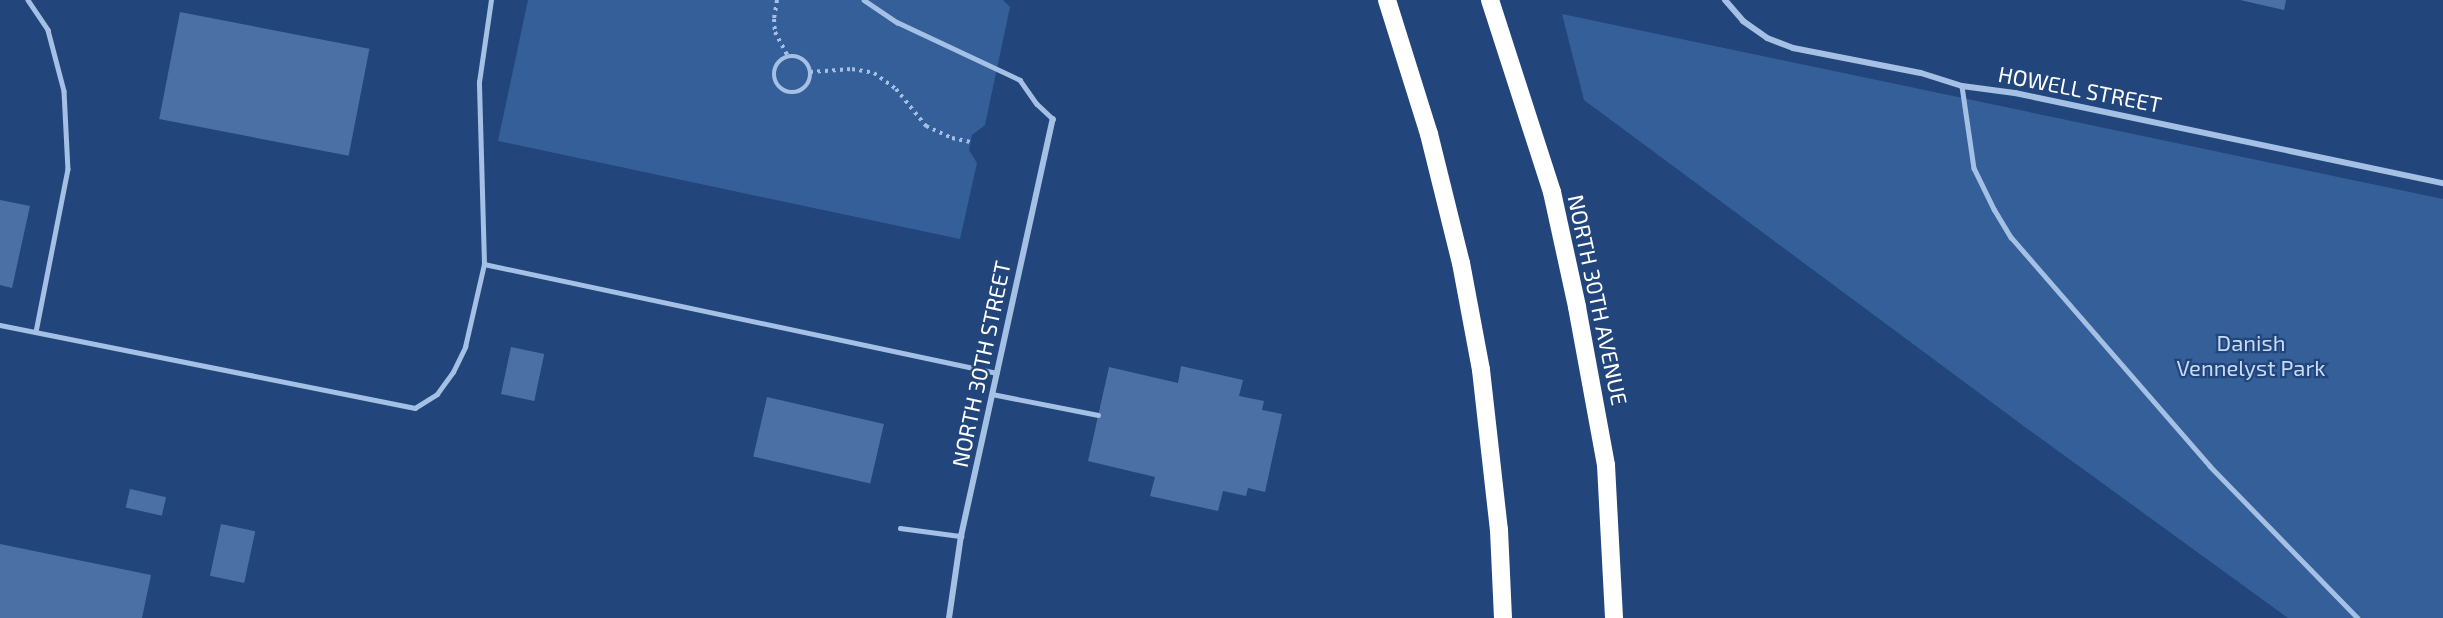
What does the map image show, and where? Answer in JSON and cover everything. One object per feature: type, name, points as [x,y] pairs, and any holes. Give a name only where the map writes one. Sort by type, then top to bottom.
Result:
[{"type":"highway","points":[[1387,0],[1434,156],[1461,263],[1482,370],[1499,530],[1503,618]]},
{"type":"highway","name":"NORTH 30TH AVENUE","points":[[1490,0],[1552,192],[1577,307],[1606,465],[1614,618]]},
{"type":"street","name":"HOWELL STREET","points":[[1725,0],[1743,21],[1767,38],[1793,48],[1921,73],[1962,86],[2015,93],[2443,183]]},
{"type":"street","name":"NORTH 30TH STREET","points":[[949,618],[961,536],[1053,119]]},
{"type":"lane","points":[[28,0],[48,30],[64,91],[68,169],[36,332]]},
{"type":"lane","points":[[0,325],[415,408],[437,394],[461,356],[484,264],[479,82],[492,0]]},
{"type":"lane","points":[[864,0],[897,22],[1020,80],[1037,104],[1053,119]]},
{"type":"lane","points":[[1962,86],[1974,168],[2011,237],[2210,466],[2358,618]]},
{"type":"lane","points":[[484,264],[997,373]]},
{"type":"lane","points":[[992,394],[1098,415]]},
{"type":"lane","points":[[900,528],[961,536]]},
{"type":"path","points":[[777,0],[774,19],[775,32],[787,56]]},
{"type":"path","points":[[787,56],[800,57],[805,60],[810,72],[807,83],[798,91],[781,89],[773,73],[777,62],[787,56]]},
{"type":"path","points":[[810,72],[852,69],[874,73],[896,89],[926,126],[952,138],[971,142]]},
{"type":"green space","points":[[528,0],[1003,0],[1010,7],[985,125],[972,135],[969,150],[977,163],[960,239],[498,141]]},
{"type":"green space","name":"Danish Vennelyst Park","points":[[1562,14],[2443,199],[2443,618],[2288,618],[2025,427],[1584,100]]},
{"type":"building","points":[[2240,0],[2286,0],[2284,10]]},
{"type":"building","points":[[180,12],[369,49],[349,156],[159,119]]},
{"type":"building","points":[[0,200],[30,206],[12,288],[0,285]]},
{"type":"building","points":[[511,347],[544,354],[534,401],[501,394]]},
{"type":"building","points":[[1181,366],[1243,380],[1239,396],[1264,401],[1262,410],[1282,414],[1265,492],[1248,488],[1246,496],[1223,491],[1218,511],[1150,496],[1155,477],[1088,461],[1109,367],[1178,383]]},
{"type":"building","points":[[767,397],[884,424],[870,483],[753,456]]},
{"type":"building","points":[[130,489],[166,497],[162,516],[126,508]]},
{"type":"building","points":[[221,524],[255,531],[244,583],[210,576]]},
{"type":"building","points":[[0,544],[151,575],[142,618],[0,618]]}]
